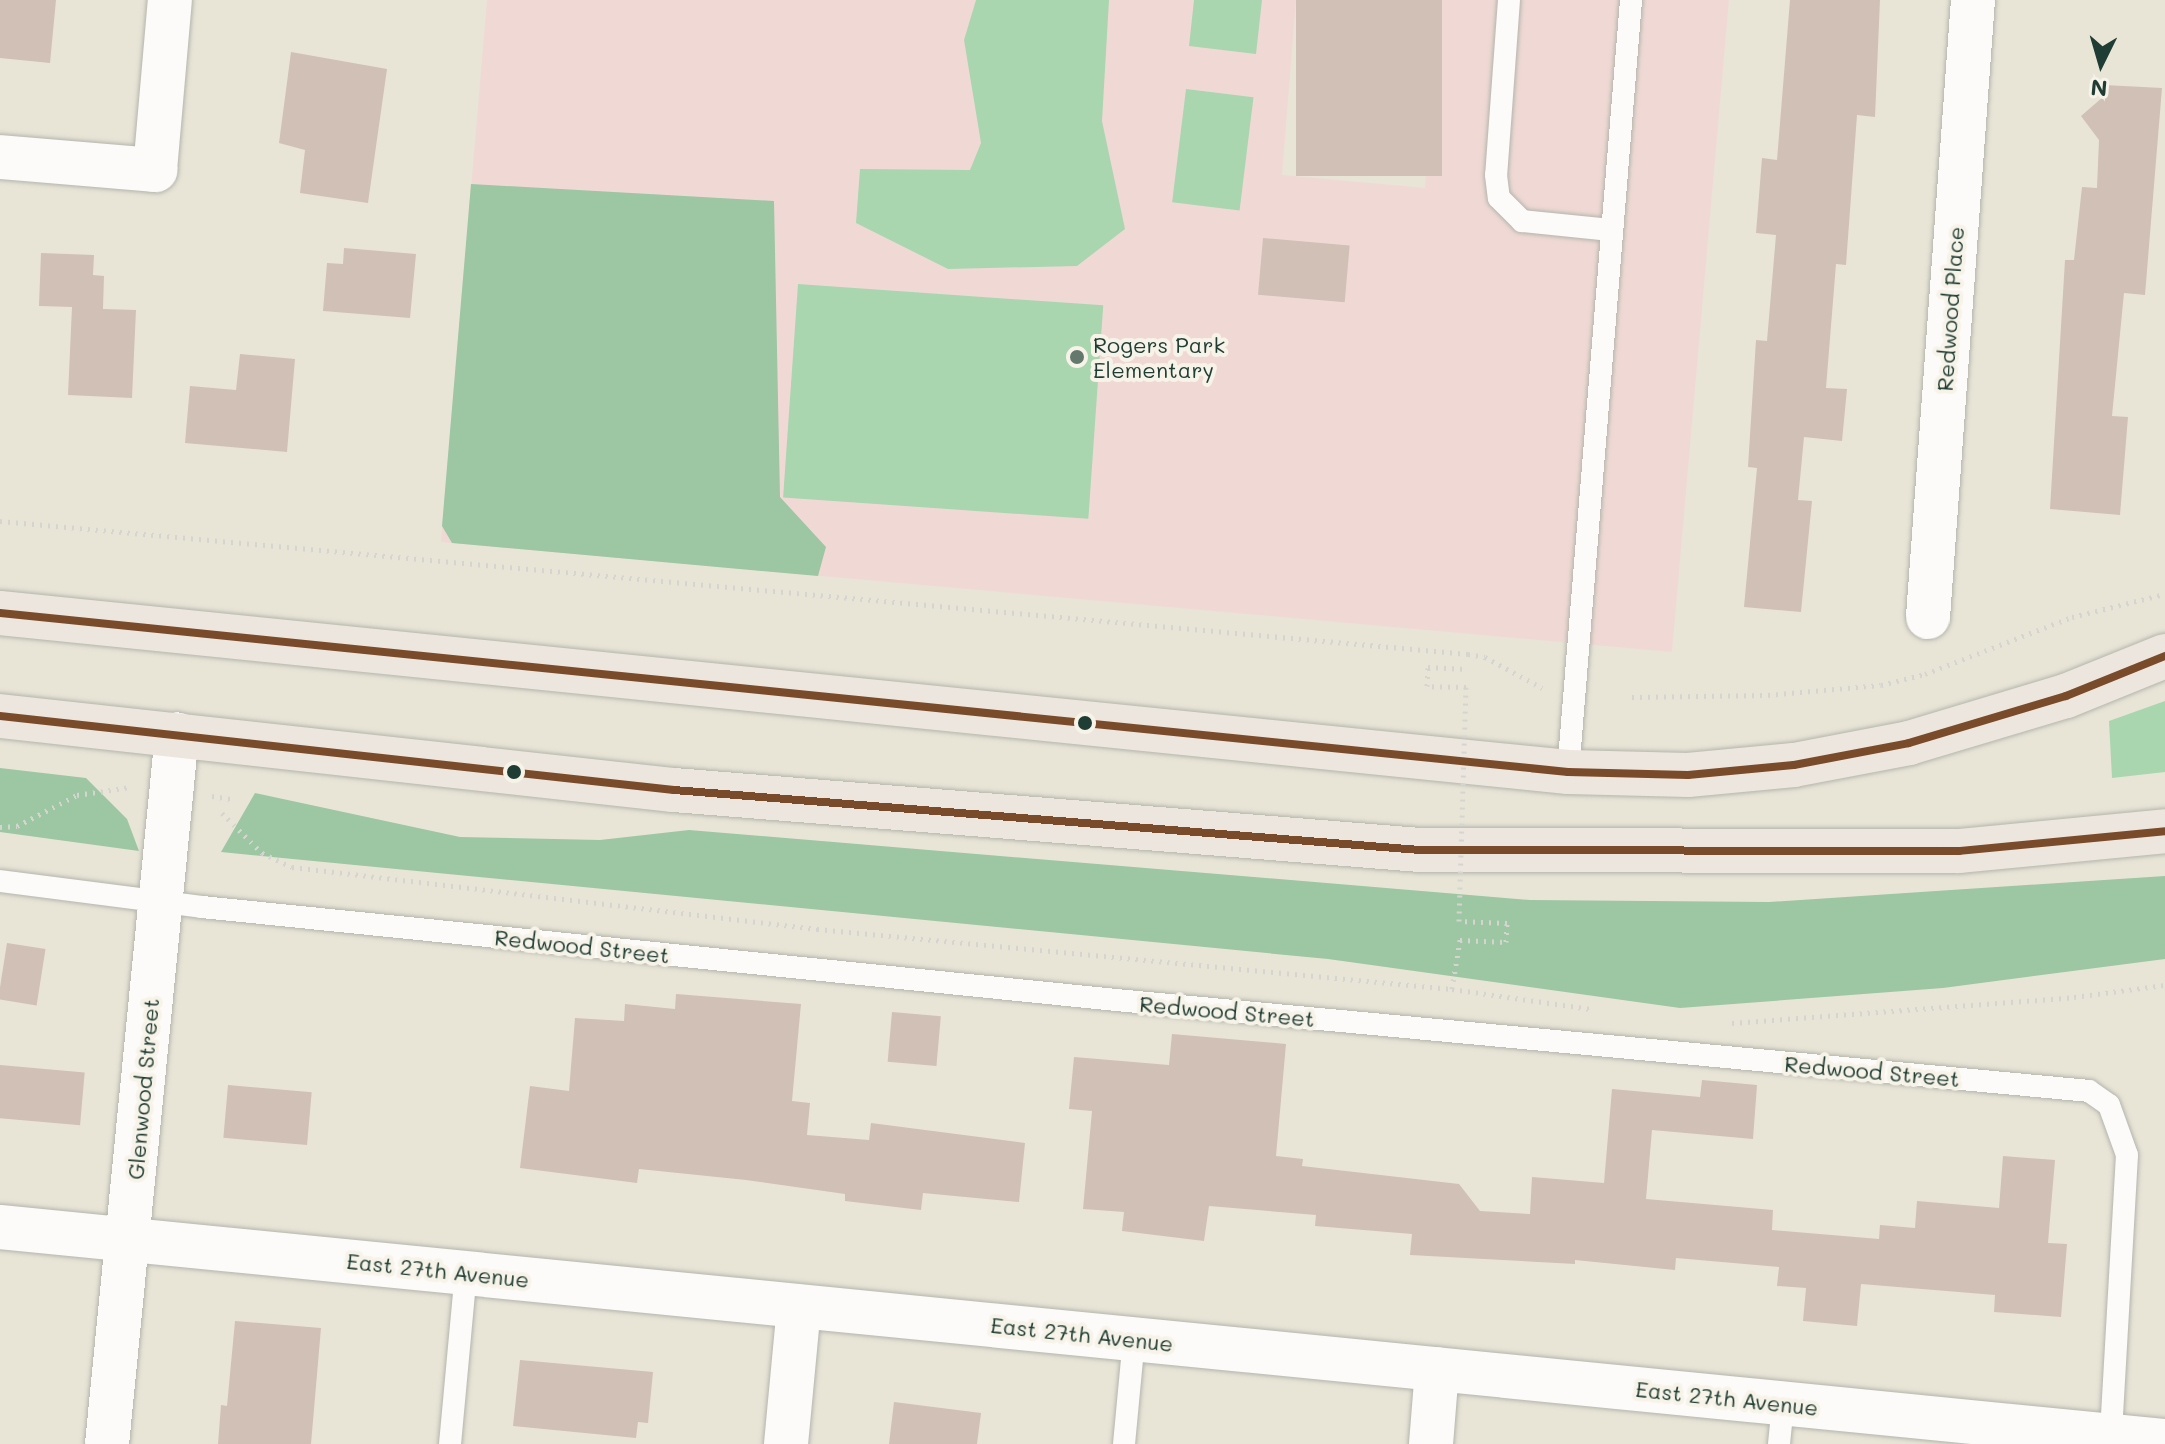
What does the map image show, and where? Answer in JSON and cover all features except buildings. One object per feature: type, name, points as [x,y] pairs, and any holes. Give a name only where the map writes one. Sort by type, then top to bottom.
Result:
[{"type":"main road","points":[[0,613],[1568,772],[1688,775],[1794,765],[1909,743],[2066,696],[2165,656]]},
{"type":"main road","points":[[0,716],[674,790],[1420,850],[1959,851],[2165,831]]},
{"type":"street","points":[[0,157],[155,170],[170,0]]},
{"type":"street","name":"Redwood Place","points":[[1928,617],[1973,0]]},
{"type":"street","name":"Glenwood Street","points":[[107,1444],[130,1240],[177,734]]},
{"type":"street","name":"East 27th Avenue","points":[[0,1227],[1437,1369],[1781,1424],[2165,1441]]},
{"type":"street","points":[[786,1444],[799,1307]]},
{"type":"street","points":[[1431,1444],[1437,1369]]},
{"type":"lane","points":[[1509,0],[1496,175],[1499,198],[1522,221],[1610,230]]},
{"type":"lane","points":[[1568,772],[1631,0]]},
{"type":"lane","name":"Redwood Street","points":[[0,881],[1116,1000],[2089,1091],[2109,1105],[2127,1155],[2110,1440]]},
{"type":"lane","points":[[450,1444],[466,1273]]},
{"type":"lane","points":[[1124,1444],[1134,1339]]},
{"type":"path","points":[[0,521],[1468,654],[1485,657],[1542,688]]},
{"type":"path","points":[[1632,697],[1768,695],[1881,685],[1925,674],[2072,617],[2165,594]]},
{"type":"path","points":[[1452,989],[1460,940],[1506,942],[1507,923],[1459,921],[1466,687],[1427,686],[1428,667],[1466,669]]},
{"type":"path","points":[[0,827],[17,826],[77,795],[123,786]]},
{"type":"path","points":[[222,813],[262,853],[292,867],[817,929],[1452,989],[1602,1010]]},
{"type":"path","points":[[1726,1023],[2074,997],[2165,985]]},
{"type":"shaded area","name":"Rogers Park Elementary","points":[[487,0],[1296,0],[1282,175],[1425,188],[1442,0],[1729,0],[1672,652],[441,542]]},
{"type":"green space","points":[[976,0],[1109,0],[1102,121],[1125,229],[1077,266],[948,269],[856,223],[860,169],[970,170],[981,143],[964,40]]},
{"type":"green space","points":[[1194,0],[1262,0],[1256,54],[1189,46]]},
{"type":"green space","points":[[1186,89],[1253,97],[1240,210],[1172,202]]},
{"type":"green space","points":[[471,184],[774,201],[780,497],[826,547],[818,576],[452,543],[442,526]]},
{"type":"green space","points":[[798,284],[1103,305],[1088,519],[783,497]]},
{"type":"green space","points":[[2165,701],[2165,772],[2112,778],[2109,721]]},
{"type":"green space","points":[[0,768],[86,778],[127,819],[139,851],[0,832]]},
{"type":"green space","points":[[255,793],[460,837],[600,840],[689,830],[1530,900],[1769,902],[2165,876],[2165,959],[1943,988],[1680,1008],[1328,959],[221,852]]},
{"type":"transit line","points":[[0,613],[1568,772],[1688,775],[1794,765],[1909,743],[2066,696],[2165,656]]},
{"type":"transit line","points":[[0,716],[674,790],[1420,850],[1959,851],[2165,831]]},
{"type":"place","name":"Rogers Park Elementary","points":[[1077,357]]}]
